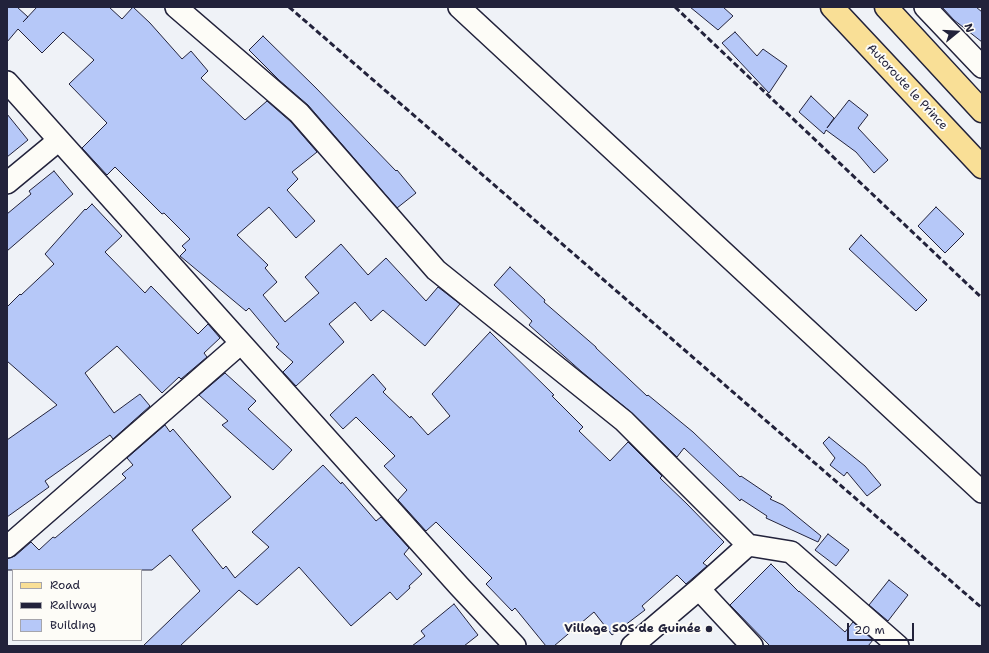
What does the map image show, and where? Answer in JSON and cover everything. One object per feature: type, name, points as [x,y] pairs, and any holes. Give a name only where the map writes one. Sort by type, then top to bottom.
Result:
[{"type":"main road","name":"Autoroute le Prince","points":[[832,7],[982,167]]},
{"type":"main road","points":[[886,7],[982,111]]},
{"type":"street","points":[[176,7],[298,113],[436,270],[624,421],[748,545],[791,552],[898,646]]},
{"type":"street","points":[[459,7],[982,492]]},
{"type":"street","points":[[926,7],[982,67]]},
{"type":"street","points":[[7,82],[459,586],[515,646]]},
{"type":"street","points":[[7,183],[59,140]]},
{"type":"street","points":[[7,547],[241,343]]},
{"type":"street","points":[[632,646],[748,545]]},
{"type":"street","points":[[699,588],[752,646]]},
{"type":"building","points":[[7,7],[17,7],[28,17],[37,7],[109,7],[122,19],[133,7],[150,23],[182,59],[191,51],[208,71],[201,78],[245,120],[267,101],[291,122],[317,152],[292,172],[298,179],[287,190],[315,221],[296,238],[269,207],[237,235],[268,265],[265,268],[277,282],[263,295],[285,322],[319,293],[305,277],[341,244],[368,275],[386,258],[426,301],[438,287],[460,304],[425,346],[383,310],[371,321],[355,302],[329,324],[344,342],[296,386],[283,372],[293,362],[276,347],[279,344],[249,308],[246,311],[180,256],[186,250],[182,246],[190,239],[164,213],[162,214],[115,167],[107,175],[82,148],[107,123],[69,84],[94,60],[63,32],[42,53],[18,29],[7,42]]},
{"type":"building","points":[[690,7],[723,7],[733,16],[718,30]]},
{"type":"building","points":[[942,7],[976,7],[982,12],[982,42],[954,20]]},
{"type":"building","points":[[735,32],[757,56],[763,49],[787,66],[769,93],[722,43]]},
{"type":"building","points":[[263,36],[316,88],[396,171],[397,170],[416,193],[397,208],[308,105],[279,80],[249,50]]},
{"type":"building","points":[[811,96],[834,118],[827,128],[849,100],[868,115],[858,128],[888,160],[874,173],[856,152],[826,130],[824,134],[799,112]]},
{"type":"building","points":[[7,114],[28,140],[7,157]]},
{"type":"building","points":[[54,171],[73,194],[7,251],[7,214],[31,194],[29,191]]},
{"type":"building","points":[[92,204],[122,236],[105,252],[145,293],[151,286],[198,334],[208,324],[220,338],[204,353],[207,357],[181,379],[179,377],[162,393],[117,346],[85,373],[114,413],[140,394],[150,406],[113,439],[110,435],[45,481],[49,487],[7,517],[7,440],[57,405],[7,361],[7,307],[54,264],[45,254],[85,209],[86,210]]},
{"type":"building","points":[[936,207],[964,234],[945,253],[918,226]]},
{"type":"building","points":[[861,235],[927,300],[916,311],[849,249]]},
{"type":"building","points":[[510,267],[545,300],[544,302],[596,347],[647,396],[648,395],[693,432],[740,477],[741,476],[772,497],[770,499],[783,505],[821,536],[818,542],[766,518],[767,516],[741,499],[740,501],[684,448],[677,457],[632,413],[582,372],[529,325],[532,321],[494,285]]},
{"type":"building","points":[[490,332],[554,395],[552,396],[583,427],[579,431],[610,461],[628,442],[662,476],[660,478],[724,542],[703,563],[707,566],[686,584],[677,575],[642,606],[645,610],[612,635],[594,612],[554,646],[546,646],[515,608],[512,611],[486,584],[492,578],[436,522],[426,531],[398,500],[407,490],[384,466],[395,456],[356,417],[343,429],[330,415],[373,374],[386,389],[383,392],[410,418],[411,416],[428,435],[450,416],[432,394]]},
{"type":"building","points":[[225,373],[256,401],[248,409],[292,450],[273,470],[222,425],[228,421],[199,395]]},
{"type":"building","points":[[165,425],[170,432],[173,429],[231,497],[192,530],[223,569],[226,566],[235,578],[269,547],[252,532],[323,465],[341,484],[342,482],[376,521],[381,517],[409,548],[404,554],[422,574],[397,600],[390,592],[351,626],[299,567],[257,605],[239,590],[180,646],[143,646],[200,591],[170,555],[152,570],[7,570],[7,559],[15,556],[31,542],[39,550],[126,478],[122,474],[133,465],[127,458]]},
{"type":"building","points":[[829,437],[865,466],[881,485],[867,496],[847,472],[844,476],[830,465],[835,458],[823,443]]},
{"type":"building","points":[[828,534],[849,550],[836,566],[815,550]]},
{"type":"building","points":[[771,564],[799,592],[845,632],[853,622],[873,640],[868,646],[770,646],[730,605]]},
{"type":"building","points":[[889,580],[908,595],[888,621],[869,605]]},
{"type":"building","points":[[454,604],[478,635],[464,646],[412,646],[425,636],[421,631]]},
{"type":"railway","points":[[289,7],[982,608]]},
{"type":"railway","points":[[675,7],[982,298]]},
{"type":"place","name":"Village SOS de Guinée","points":[[709,629]]}]
